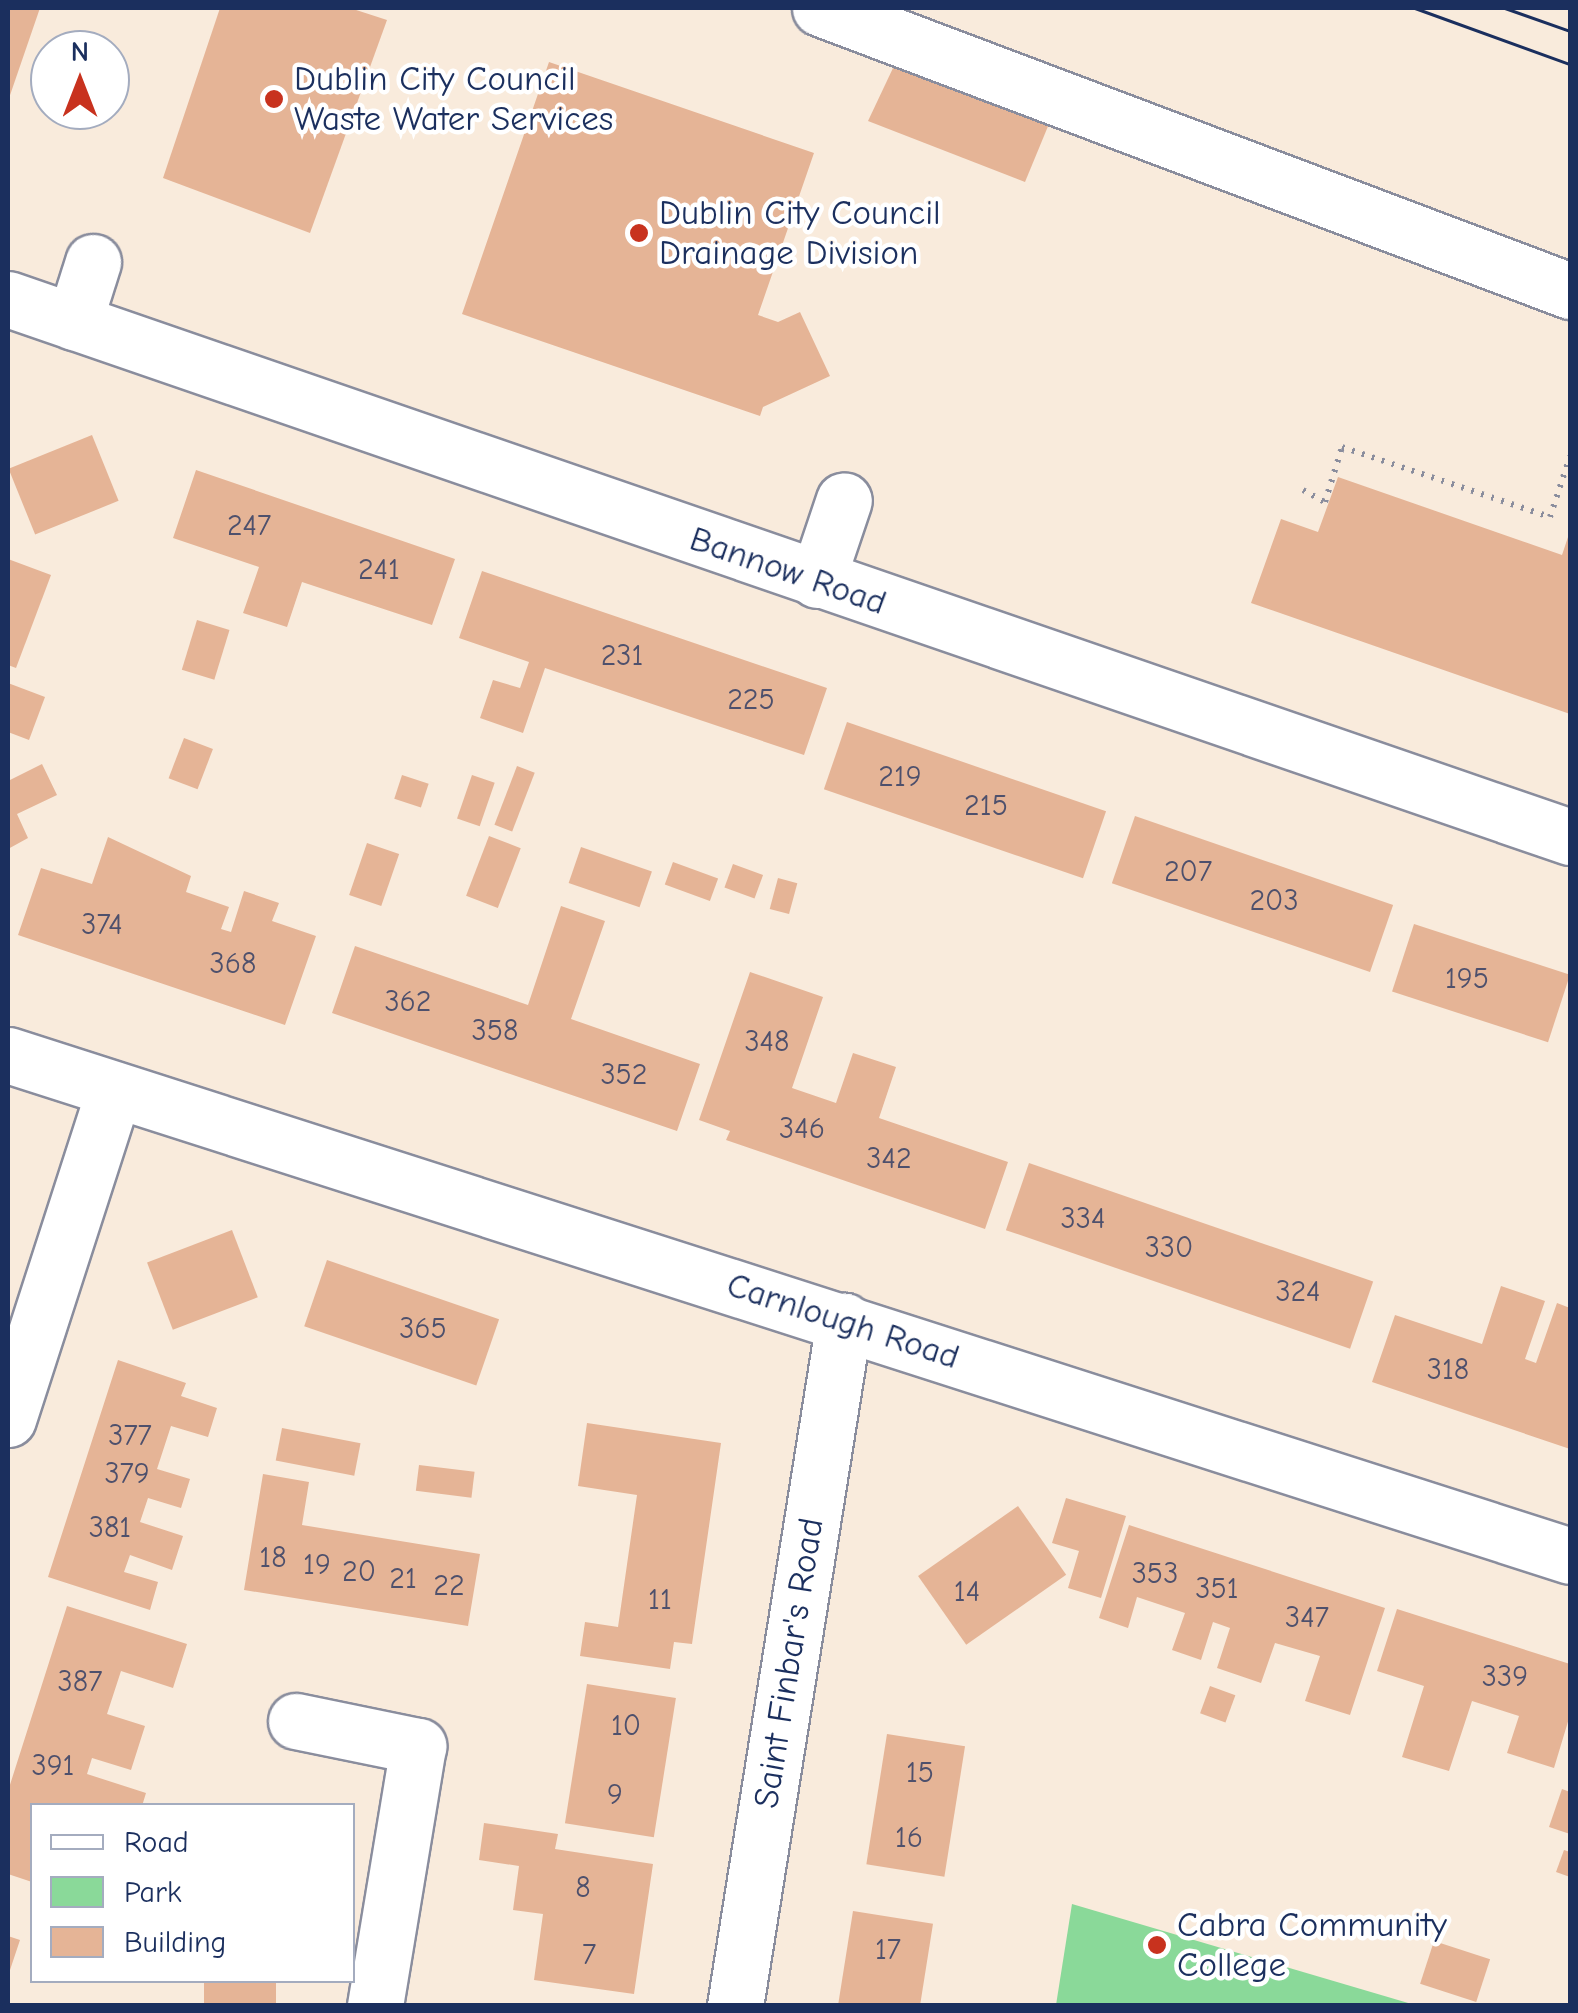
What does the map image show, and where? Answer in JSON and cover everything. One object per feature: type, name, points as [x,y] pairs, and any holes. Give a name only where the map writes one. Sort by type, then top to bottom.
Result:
[{"type":"street","points":[[820,8],[1570,291]]},
{"type":"street","points":[[74,322],[93,262]]},
{"type":"street","name":"Bannow Road","points":[[8,299],[1570,837]]},
{"type":"street","points":[[817,580],[844,500]]},
{"type":"street","name":"Carnlough Road","points":[[8,1055],[1570,1556]]},
{"type":"street","points":[[8,1419],[114,1090]]},
{"type":"street","name":"Saint Finbar's Road","points":[[734,2006],[844,1320]]},
{"type":"street","points":[[296,1721],[418,1746],[375,2006]]},
{"type":"path","points":[[1302,490],[1325,502],[1342,447],[1550,517],[1570,456]]},
{"type":"green space","name":"Cabra Community College","points":[[1072,1904],[1415,2005],[1056,2005]]},
{"type":"building","points":[[8,8],[40,8],[30,30],[8,101]]},
{"type":"building","name":"Dublin City Council Waste Water Services","points":[[220,8],[350,8],[387,20],[310,233],[163,178]]},
{"type":"building","points":[[902,49],[1051,119],[1025,182],[868,121]]},
{"type":"building","name":"Dublin City Council Drainage Division","points":[[549,62],[814,153],[758,315],[778,322],[800,312],[830,376],[763,407],[760,416],[462,314]]},
{"type":"building","points":[[92,435],[119,501],[35,535],[9,469]]},
{"type":"building","points":[[196,470],[455,559],[432,625],[302,582],[287,627],[243,613],[259,567],[173,538]]},
{"type":"building","points":[[1338,477],[1562,555],[1570,531],[1570,714],[1251,603],[1281,519],[1318,532]]},
{"type":"building","points":[[8,559],[51,575],[16,668],[8,665]]},
{"type":"building","points":[[482,571],[827,688],[804,755],[545,668],[523,733],[480,718],[493,680],[520,688],[529,662],[459,638]]},
{"type":"building","points":[[197,620],[230,630],[214,680],[182,670]]},
{"type":"building","points":[[8,683],[45,697],[29,740],[8,732]]},
{"type":"building","points":[[847,722],[1106,811],[1083,878],[824,789]]},
{"type":"building","points":[[184,738],[213,749],[198,789],[169,778]]},
{"type":"building","points":[[42,764],[57,795],[17,814],[28,838],[8,849],[8,781]]},
{"type":"building","points":[[517,766],[535,773],[512,832],[494,825]]},
{"type":"building","points":[[402,775],[429,784],[421,807],[394,799]]},
{"type":"building","points":[[472,775],[495,783],[480,826],[457,818]]},
{"type":"building","points":[[1135,816],[1393,905],[1370,972],[1112,883]]},
{"type":"building","points":[[489,836],[521,848],[498,908],[466,896]]},
{"type":"building","points":[[108,837],[191,876],[186,892],[229,907],[221,929],[231,932],[244,891],[279,903],[272,921],[316,936],[285,1025],[18,935],[41,868],[92,884]]},
{"type":"building","points":[[367,843],[399,854],[381,906],[349,895]]},
{"type":"building","points":[[581,847],[652,871],[640,907],[569,883]]},
{"type":"building","points":[[673,862],[718,878],[710,901],[665,885]]},
{"type":"building","points":[[733,864],[763,875],[755,898],[724,887]]},
{"type":"building","points":[[778,878],[797,883],[789,914],[770,909]]},
{"type":"building","points":[[561,906],[605,921],[571,1019],[700,1064],[677,1131],[332,1013],[355,946],[528,1005]]},
{"type":"building","points":[[1414,924],[1570,975],[1548,1042],[1392,992]]},
{"type":"building","points":[[750,972],[823,997],[792,1088],[836,1103],[853,1053],[896,1067],[879,1118],[1008,1162],[985,1229],[726,1140],[730,1131],[699,1120]]},
{"type":"building","points":[[1029,1163],[1373,1282],[1350,1349],[1006,1230]]},
{"type":"building","points":[[232,1230],[258,1297],[173,1330],[147,1263]]},
{"type":"building","points":[[327,1260],[499,1319],[476,1385],[304,1326]]},
{"type":"building","points":[[1501,1286],[1545,1301],[1525,1359],[1536,1363],[1557,1303],[1570,1308],[1570,1449],[1372,1382],[1395,1315],[1482,1344]]},
{"type":"building","points":[[118,1360],[186,1383],[181,1396],[217,1408],[208,1437],[171,1426],[157,1469],[190,1479],[181,1508],[148,1498],[140,1522],[183,1536],[172,1570],[130,1555],[124,1572],[158,1582],[150,1610],[48,1577]]},
{"type":"building","points":[[587,1423],[721,1443],[692,1644],[674,1642],[670,1669],[580,1656],[585,1622],[618,1627],[637,1495],[578,1486]]},
{"type":"building","points":[[282,1428],[361,1443],[354,1476],[276,1460]]},
{"type":"building","points":[[419,1465],[475,1472],[471,1498],[416,1491]]},
{"type":"building","points":[[263,1474],[309,1482],[302,1525],[480,1554],[468,1626],[244,1590]]},
{"type":"building","points":[[1066,1498],[1126,1516],[1101,1598],[1068,1588],[1079,1551],[1052,1543]]},
{"type":"building","points":[[1018,1506],[1066,1575],[966,1645],[918,1576]]},
{"type":"building","points":[[1129,1525],[1385,1608],[1350,1715],[1305,1701],[1320,1656],[1275,1643],[1261,1683],[1217,1668],[1230,1628],[1213,1622],[1201,1660],[1172,1650],[1185,1613],[1137,1597],[1128,1628],[1099,1618]]},
{"type":"building","points":[[67,1606],[187,1644],[173,1688],[121,1671],[107,1714],[145,1726],[131,1770],[92,1758],[87,1774],[146,1793],[143,1803],[30,1803],[30,1881],[8,1874],[8,1791]]},
{"type":"building","points":[[1397,1609],[1570,1664],[1570,1715],[1554,1768],[1507,1753],[1519,1716],[1472,1701],[1449,1771],[1402,1757],[1424,1686],[1377,1671]]},
{"type":"building","points":[[587,1684],[676,1698],[654,1837],[565,1823]]},
{"type":"building","points":[[1210,1686],[1235,1695],[1225,1722],[1200,1713]]},
{"type":"building","points":[[887,1734],[965,1746],[944,1877],[866,1864]]},
{"type":"building","points":[[1562,1789],[1570,1792],[1570,1834],[1549,1827]]},
{"type":"building","points":[[484,1823],[558,1834],[555,1849],[653,1864],[634,1994],[534,1980],[543,1914],[513,1910],[519,1866],[479,1860]]},
{"type":"building","points":[[1564,1850],[1570,1852],[1570,1877],[1556,1872]]},
{"type":"building","points":[[853,1911],[933,1924],[920,2006],[838,2006]]},
{"type":"building","points":[[8,1936],[20,1940],[8,1976]]},
{"type":"building","points":[[1434,1941],[1490,1959],[1476,2002],[1420,1984]]},
{"type":"building","points":[[204,1983],[276,1983],[276,2006],[204,2006]]},
{"type":"tram line","points":[[1415,8],[1570,64]]},
{"type":"tram line","points":[[1505,8],[1570,31]]},
{"type":"place","name":"Dublin City Council Waste Water Services","points":[[274,99]]},
{"type":"place","name":"Dublin City Council Drainage Division","points":[[639,233]]},
{"type":"place","name":"Cabra Community College","points":[[1157,1945]]}]
